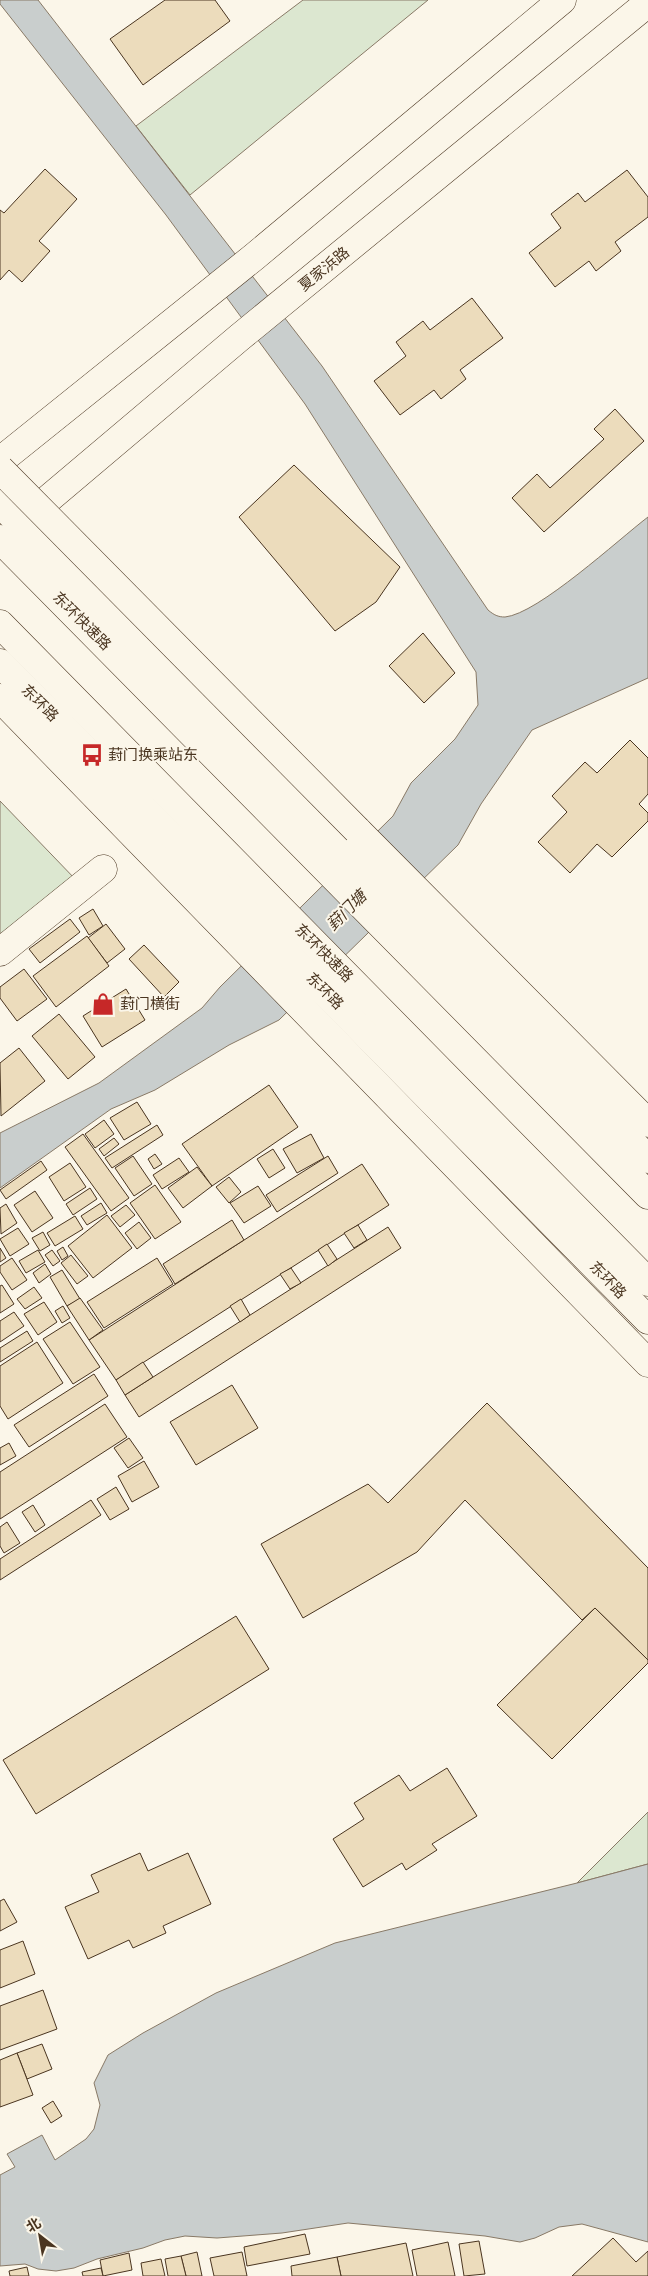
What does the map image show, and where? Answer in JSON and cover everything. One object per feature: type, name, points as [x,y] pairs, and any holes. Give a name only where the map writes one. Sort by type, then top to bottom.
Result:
[{"type":"main road","points":[[0,461],[254,256],[562,0]]},
{"type":"main road","name":"夏家浜路","points":[[7,532],[240,337],[648,3]]},
{"type":"main road","points":[[0,468],[648,1123]]},
{"type":"main road","points":[[0,503],[7,532],[329,835],[648,1159]]},
{"type":"main road","name":"东环快速路","points":[[7,532],[648,1195]]},
{"type":"main road","name":"东环快速路","points":[[0,624],[648,1282]]},
{"type":"main road","name":"东环路","points":[[0,663],[339,1004],[648,1320]]},
{"type":"main road","points":[[0,698],[648,1363]]},
{"type":"main road","points":[[0,952],[103,869]]},
{"type":"green space","points":[[303,0],[428,0],[190,195],[136,126]]},
{"type":"green space","points":[[0,801],[77,881],[0,944]]},
{"type":"green space","points":[[648,1812],[648,1864],[577,1883]]},
{"type":"water","name":"葑门塘","points":[[0,0],[38,0],[322,366],[490,612],[505,617],[519,613],[537,603],[578,574],[648,517],[648,678],[532,730],[481,804],[458,845],[279,1020],[229,1045],[155,1090],[111,1109],[0,1188],[0,1133],[99,1083],[202,1008],[220,987],[393,816],[411,783],[455,739],[478,705],[476,672],[305,404],[166,215],[0,4]]},
{"type":"water","points":[[648,1864],[648,2242],[582,2224],[559,2227],[535,2238],[520,2242],[485,2236],[348,2223],[282,2233],[217,2238],[185,2236],[97,2259],[74,2268],[56,2271],[38,2269],[25,2264],[0,2266],[0,2175],[15,2167],[7,2154],[42,2135],[55,2160],[86,2139],[94,2129],[100,2105],[94,2083],[108,2055],[143,2033],[216,1993],[335,1943]]},
{"type":"building","points":[[165,0],[215,0],[230,21],[143,85],[110,39]]},
{"type":"building","points":[[45,169],[77,199],[39,241],[50,251],[22,282],[9,270],[0,280],[0,210],[4,213]]},
{"type":"building","points":[[627,170],[648,197],[648,217],[615,242],[621,251],[596,271],[589,261],[555,287],[529,253],[561,228],[551,214],[578,193],[585,202]]},
{"type":"building","points":[[472,298],[503,338],[460,370],[466,379],[441,399],[434,390],[400,415],[374,381],[406,356],[396,342],[423,321],[430,330]]},
{"type":"building","points":[[615,409],[644,441],[544,532],[512,498],[537,474],[550,488],[604,439],[594,429]]},
{"type":"building","points":[[294,465],[400,567],[376,602],[335,631],[239,517]]},
{"type":"building","points":[[423,633],[455,673],[424,703],[389,666]]},
{"type":"building","points":[[630,740],[648,758],[648,794],[639,804],[648,813],[648,821],[612,857],[597,844],[570,873],[538,842],[567,812],[552,796],[585,762],[597,773]]},
{"type":"building","points":[[93,909],[103,926],[89,935],[79,918]]},
{"type":"building","points":[[70,919],[80,932],[40,963],[29,949]]},
{"type":"building","points":[[106,924],[125,949],[107,963],[88,938]]},
{"type":"building","points":[[87,936],[109,966],[56,1007],[33,976]]},
{"type":"building","points":[[144,945],[179,982],[164,997],[129,959]]},
{"type":"building","points":[[24,969],[47,999],[17,1021],[0,998],[0,987]]},
{"type":"building","points":[[126,989],[145,1020],[102,1047],[83,1016]]},
{"type":"building","points":[[59,1014],[95,1057],[68,1079],[32,1036]]},
{"type":"building","points":[[19,1048],[45,1081],[1,1116],[0,1063]]},
{"type":"building","points":[[269,1085],[298,1127],[212,1186],[182,1144]]},
{"type":"building","points":[[137,1102],[151,1124],[124,1140],[110,1118]]},
{"type":"building","points":[[104,1120],[114,1134],[95,1148],[85,1134]]},
{"type":"building","points":[[157,1125],[163,1135],[112,1168],[105,1158]]},
{"type":"building","points":[[83,1134],[129,1198],[111,1211],[65,1147]]},
{"type":"building","points":[[311,1134],[324,1158],[297,1173],[283,1149]]},
{"type":"building","points":[[114,1138],[119,1144],[104,1156],[99,1149]]},
{"type":"building","points":[[273,1149],[285,1168],[269,1178],[257,1159]]},
{"type":"building","points":[[155,1154],[162,1164],[154,1169],[148,1159]]},
{"type":"building","points":[[133,1156],[152,1184],[134,1196],[115,1168]]},
{"type":"building","points":[[328,1156],[338,1173],[277,1212],[266,1195]]},
{"type":"building","points":[[179,1158],[189,1172],[162,1189],[153,1175]]},
{"type":"building","points":[[41,1161],[47,1170],[6,1199],[0,1190]]},
{"type":"building","points":[[70,1163],[86,1187],[64,1201],[49,1177]]},
{"type":"building","points":[[362,1164],[389,1205],[116,1380],[89,1340]]},
{"type":"building","points":[[197,1167],[212,1186],[183,1208],[168,1188]]},
{"type":"building","points":[[229,1177],[241,1192],[229,1203],[216,1187]]},
{"type":"building","points":[[155,1185],[181,1222],[155,1239],[130,1203]]},
{"type":"building","points":[[258,1186],[271,1206],[244,1223],[230,1203]]},
{"type":"building","points":[[90,1188],[97,1199],[73,1215],[66,1204]]},
{"type":"building","points":[[35,1191],[53,1218],[32,1232],[14,1205]]},
{"type":"building","points":[[101,1203],[107,1213],[87,1225],[81,1216]]},
{"type":"building","points":[[6,1204],[17,1223],[1,1234],[0,1208]]},
{"type":"building","points":[[126,1205],[135,1215],[120,1227],[111,1216]]},
{"type":"building","points":[[107,1215],[132,1248],[93,1278],[68,1246]]},
{"type":"building","points":[[75,1216],[83,1229],[55,1246],[47,1233]]},
{"type":"building","points":[[232,1220],[244,1240],[175,1284],[163,1264]]},
{"type":"building","points":[[139,1222],[151,1238],[137,1249],[125,1233]]},
{"type":"building","points":[[358,1225],[367,1240],[354,1248],[344,1233]]},
{"type":"building","points":[[388,1227],[401,1248],[139,1417],[125,1395]]},
{"type":"building","points":[[18,1228],[29,1244],[10,1256],[0,1239]]},
{"type":"building","points":[[43,1232],[50,1245],[40,1251],[32,1238]]},
{"type":"building","points":[[327,1244],[337,1259],[328,1266],[318,1250]]},
{"type":"building","points":[[63,1247],[68,1256],[62,1260],[57,1251]]},
{"type":"building","points":[[0,1248],[6,1258],[0,1262]]},
{"type":"building","points":[[38,1250],[45,1262],[26,1273],[19,1261]]},
{"type":"building","points":[[52,1250],[60,1261],[53,1266],[45,1255]]},
{"type":"building","points":[[71,1255],[88,1276],[77,1284],[61,1263]]},
{"type":"building","points":[[12,1258],[27,1280],[12,1290],[0,1272],[0,1266]]},
{"type":"building","points":[[157,1258],[173,1284],[104,1328],[87,1302]]},
{"type":"building","points":[[45,1264],[51,1274],[39,1283],[33,1273]]},
{"type":"building","points":[[291,1268],[301,1283],[290,1289],[280,1274]]},
{"type":"building","points":[[62,1270],[80,1299],[67,1306],[50,1277]]},
{"type":"building","points":[[2,1285],[14,1304],[0,1313],[0,1286]]},
{"type":"building","points":[[34,1287],[42,1298],[25,1309],[17,1299]]},
{"type":"building","points":[[80,1298],[103,1330],[89,1340],[67,1306]]},
{"type":"building","points":[[241,1299],[250,1315],[240,1322],[230,1306]]},
{"type":"building","points":[[44,1302],[57,1322],[38,1335],[24,1314]]},
{"type":"building","points":[[63,1306],[70,1318],[62,1323],[55,1311]]},
{"type":"building","points":[[14,1312],[24,1326],[0,1342],[0,1321]]},
{"type":"building","points":[[70,1322],[100,1367],[73,1384],[43,1339]]},
{"type":"building","points":[[27,1331],[33,1341],[0,1362],[0,1348]]},
{"type":"building","points":[[37,1342],[63,1383],[8,1419],[0,1406],[0,1366]]},
{"type":"building","points":[[143,1362],[153,1377],[125,1395],[116,1380]]},
{"type":"building","points":[[94,1374],[108,1396],[29,1447],[14,1425]]},
{"type":"building","points":[[232,1385],[258,1428],[196,1465],[170,1422]]},
{"type":"building","points":[[487,1403],[648,1568],[648,1660],[595,1608],[582,1620],[465,1500],[417,1552],[303,1618],[261,1544],[368,1484],[388,1503]]},
{"type":"building","points":[[105,1404],[127,1437],[0,1519],[0,1472]]},
{"type":"building","points":[[129,1438],[143,1458],[128,1468],[114,1448]]},
{"type":"building","points":[[9,1443],[16,1456],[0,1465],[0,1448]]},
{"type":"building","points":[[144,1461],[159,1487],[132,1502],[118,1476]]},
{"type":"building","points":[[116,1487],[129,1509],[110,1520],[97,1499]]},
{"type":"building","points":[[91,1500],[101,1515],[0,1580],[0,1559]]},
{"type":"building","points":[[33,1505],[45,1525],[35,1532],[22,1512]]},
{"type":"building","points":[[7,1522],[20,1543],[4,1553],[0,1546],[0,1527]]},
{"type":"building","points":[[595,1608],[648,1660],[648,1663],[552,1759],[497,1705]]},
{"type":"building","points":[[236,1616],[269,1669],[36,1814],[3,1760]]},
{"type":"building","points":[[447,1768],[477,1816],[432,1844],[437,1850],[406,1870],[402,1863],[363,1887],[333,1839],[364,1819],[354,1803],[399,1775],[410,1791]]},
{"type":"building","points":[[140,1853],[148,1871],[188,1853],[211,1904],[163,1926],[166,1933],[133,1948],[129,1940],[88,1959],[65,1907],[99,1892],[91,1875]]},
{"type":"building","points":[[4,1899],[17,1922],[0,1931],[0,1901]]},
{"type":"building","points":[[23,1941],[35,1974],[0,1988],[0,1950]]},
{"type":"building","points":[[43,1990],[57,2029],[0,2050],[0,2006]]},
{"type":"building","points":[[42,2044],[52,2069],[27,2079],[17,2053]]},
{"type":"building","points":[[17,2053],[33,2095],[0,2107],[0,2060]]},
{"type":"building","points":[[53,2101],[62,2116],[51,2123],[42,2108]]},
{"type":"building","points":[[305,2234],[310,2254],[247,2266],[244,2247]]},
{"type":"building","points":[[613,2238],[636,2262],[648,2251],[648,2276],[572,2276]]},
{"type":"building","points":[[479,2241],[485,2274],[464,2276],[459,2244]]},
{"type":"building","points":[[448,2242],[455,2276],[417,2276],[412,2250]]},
{"type":"building","points":[[406,2243],[413,2276],[341,2276],[337,2257]]},
{"type":"building","points":[[197,2252],[202,2276],[186,2276],[181,2256]]},
{"type":"building","points":[[242,2252],[247,2276],[214,2276],[210,2258]]},
{"type":"building","points":[[129,2253],[132,2270],[103,2276],[100,2260]]},
{"type":"building","points":[[181,2256],[186,2276],[168,2276],[165,2259]]},
{"type":"building","points":[[337,2257],[341,2276],[292,2276],[291,2266]]},
{"type":"building","points":[[161,2259],[165,2276],[143,2276],[141,2263]]},
{"type":"building","points":[[27,2267],[29,2276],[10,2276],[9,2271]]},
{"type":"building","points":[[101,2268],[103,2276],[83,2276],[82,2272]]},
{"type":"place","name":"葑门换乘站东","points":[[92,755]]},
{"type":"place","name":"葑门横街","points":[[103,1004]]}]
